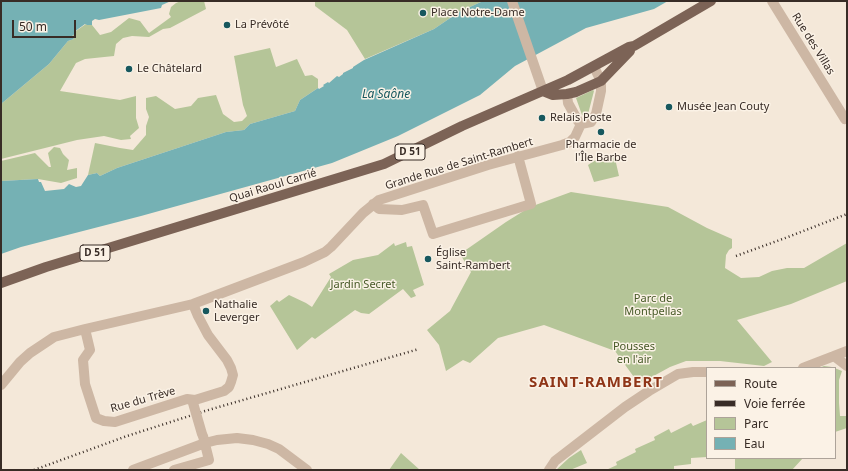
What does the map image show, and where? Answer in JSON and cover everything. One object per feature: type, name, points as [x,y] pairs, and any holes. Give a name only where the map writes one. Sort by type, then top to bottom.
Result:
[{"type":"main road","points":[[543,91],[553,95],[567,94],[576,92],[601,81],[634,46],[711,1]]},
{"type":"main road","name":"Quai Raoul Carrié","points":[[1,283],[46,267],[384,164],[462,126],[568,80],[629,47],[634,46]]},
{"type":"main road","points":[[567,94],[568,80]]},
{"type":"street","points":[[512,1],[543,91]]},
{"type":"street","name":"Rue des Villas","points":[[772,1],[846,119]]},
{"type":"street","points":[[567,94],[568,103],[578,121],[581,124],[591,122],[596,114],[601,90],[601,81],[594,67]]},
{"type":"street","name":"Grande Rue de Saint-Rambert","points":[[1,385],[20,362],[30,353],[54,337],[193,304],[304,262],[325,252],[373,204],[379,200],[518,156],[553,148],[570,142],[578,134],[581,124]]},
{"type":"street","points":[[373,204],[379,209],[402,210],[423,205],[433,234],[531,204],[518,156]]},
{"type":"street","points":[[174,470],[209,460],[194,401],[224,391],[229,387],[233,375],[227,360],[208,335],[193,304]]},
{"type":"street","name":"Rue du Trève","points":[[85,329],[90,350],[83,360],[85,384],[96,418],[104,421],[115,422],[187,399],[194,401]]},
{"type":"street","points":[[805,367],[847,351]]},
{"type":"street","points":[[834,356],[847,366]]},
{"type":"street","points":[[549,470],[555,461],[649,390],[678,374],[706,372]]},
{"type":"street","points":[[133,470],[204,439],[217,440],[236,438],[268,444],[278,449],[307,470]]},
{"type":"green space","points":[[181,1],[204,1],[206,9],[149,37],[132,36],[123,38],[116,44],[114,56],[85,59],[76,63],[60,91],[120,100],[136,96],[136,118],[139,128],[130,136],[131,139],[121,140],[104,136],[77,140],[1,159],[1,104],[49,64],[68,41],[74,39],[72,36],[75,34],[73,33],[86,24],[92,25],[100,35],[111,32],[129,18],[140,21],[149,33],[171,17],[169,14],[171,7]]},
{"type":"green space","points":[[315,1],[483,1],[459,12],[434,29],[365,59],[347,30],[315,6]]},
{"type":"green space","points":[[270,48],[276,67],[297,59],[305,76],[312,75],[318,79],[318,88],[300,100],[295,111],[250,124],[244,130],[226,132],[117,168],[100,176],[97,173],[88,175],[95,143],[133,150],[146,135],[146,126],[149,117],[146,109],[146,98],[156,96],[175,109],[191,106],[198,98],[216,95],[223,114],[234,122],[242,121],[247,116],[243,105],[234,56]]},
{"type":"green space","points":[[593,90],[588,114],[585,116],[582,115],[576,98]]},
{"type":"green space","points":[[54,147],[60,148],[69,160],[67,170],[77,168],[77,178],[61,183],[38,179],[1,181],[1,161],[35,153],[49,167],[51,167],[48,153]]},
{"type":"green space","points":[[614,154],[619,176],[594,182],[588,165],[594,161]]},
{"type":"green space","points":[[571,192],[668,207],[707,228],[732,239],[732,248],[726,255],[725,268],[741,278],[759,277],[772,271],[787,268],[804,268],[847,243],[847,281],[791,304],[737,320],[772,362],[764,366],[720,361],[686,361],[670,367],[639,384],[615,351],[544,325],[498,338],[470,363],[463,360],[446,371],[439,345],[427,330],[450,311],[471,272],[460,254],[530,207]]},
{"type":"green space","name":"Jardin Secret","points":[[406,242],[407,247],[412,246],[424,285],[413,290],[416,296],[411,298],[403,289],[369,314],[361,313],[355,310],[315,339],[312,337],[297,350],[270,306],[277,300],[279,302],[289,295],[312,307],[331,277],[329,274],[353,260],[378,255],[394,243],[395,246]]},
{"type":"green space","points":[[836,368],[842,371],[839,380],[840,416],[847,416],[847,428],[836,432]]},
{"type":"green space","points":[[706,420],[706,457],[691,458],[691,464],[674,466],[674,470],[606,470],[617,465],[616,462],[636,452],[635,449],[655,440],[654,437],[669,429],[671,433],[691,423],[693,426]]},
{"type":"green space","points":[[581,450],[587,463],[570,470],[556,470],[569,458]]},
{"type":"green space","points":[[401,453],[420,470],[389,470]]},
{"type":"green space","points":[[735,459],[802,459],[792,470],[735,470]]},
{"type":"water","points":[[1,1],[171,1],[162,5],[161,8],[99,20],[95,19],[92,21],[92,25],[85,24],[74,32],[75,34],[72,36],[74,39],[68,41],[49,64],[1,104]]},
{"type":"water","name":"La Saône","points":[[483,1],[668,1],[654,9],[586,28],[515,66],[480,95],[398,136],[332,163],[141,216],[21,247],[1,254],[1,181],[38,179],[45,191],[64,189],[69,184],[76,187],[81,186],[88,175],[97,173],[100,176],[117,168],[226,132],[244,130],[250,124],[295,111],[300,100],[364,60],[434,29],[459,12]]},
{"type":"railway","points":[[736,256],[847,214]]},
{"type":"railway","points":[[34,470],[127,436],[205,411],[419,349]]},
{"type":"place","name":"Place Notre-Dame","points":[[423,13]]},
{"type":"place","name":"La Prévôté","points":[[227,25]]},
{"type":"place","name":"Le Châtelard","points":[[129,69]]},
{"type":"place","name":"Musée Jean Couty","points":[[669,107]]},
{"type":"place","name":"Relais Poste","points":[[542,118]]},
{"type":"place","name":"Pharmacie de l'Île Barbe","points":[[601,132]]},
{"type":"place","name":"Église Saint-Rambert","points":[[428,259]]},
{"type":"place","name":"Nathalie Leverger","points":[[206,311]]},
{"type":"district","name":"SAINT-RAMBERT","points":[[596,383]]},
{"type":"park label","name":"Parc de Montpellas","points":[[653,305]]},
{"type":"park label","name":"Pousses en l'air","points":[[634,353]]}]
